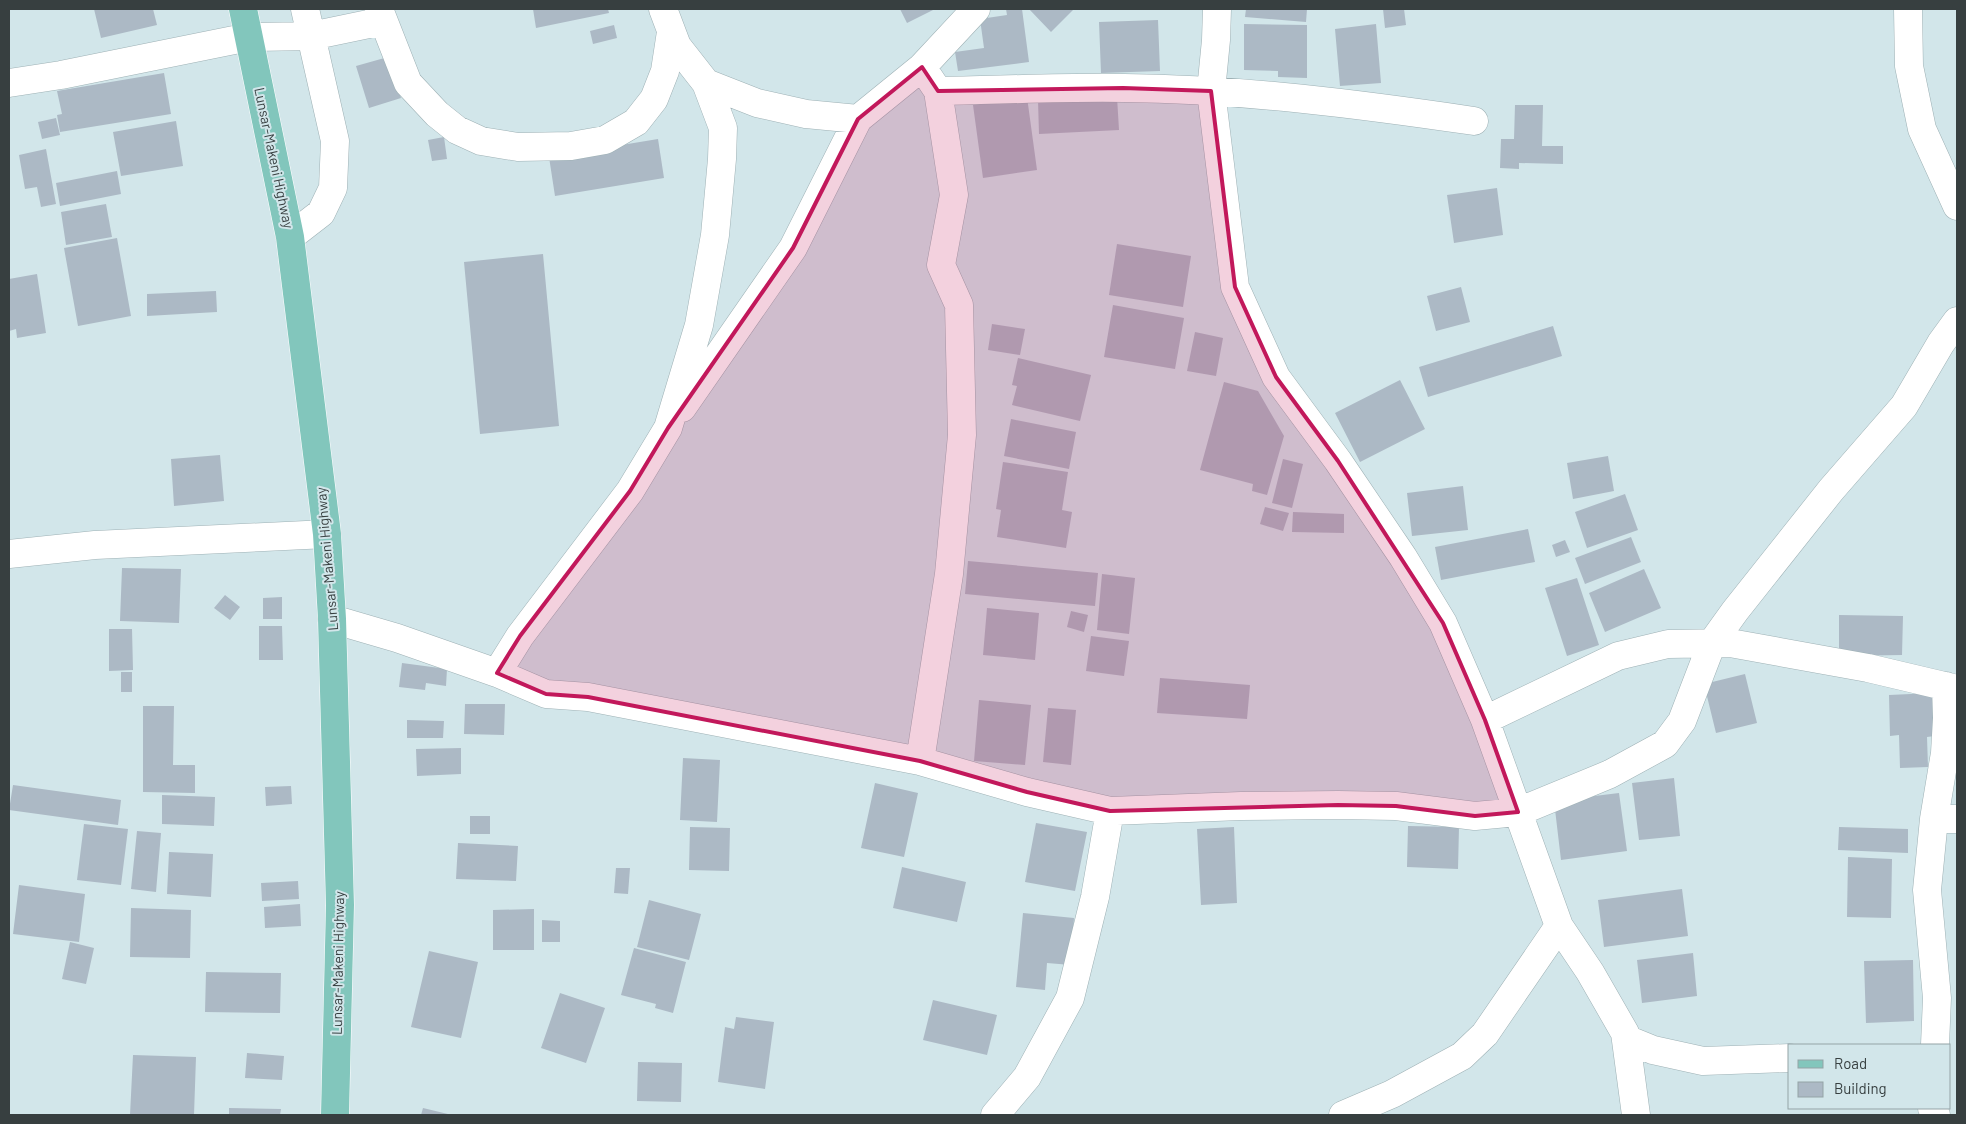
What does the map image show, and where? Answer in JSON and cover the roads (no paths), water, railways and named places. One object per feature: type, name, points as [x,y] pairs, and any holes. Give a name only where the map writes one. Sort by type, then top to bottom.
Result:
[{"type":"main road","name":"Lunsar-Makeni Highway","points":[[243,9],[290,237],[327,534],[332,619],[340,905],[335,1115]]},
{"type":"street","points":[[290,237],[321,213],[333,188],[335,141],[305,9]]},
{"type":"street","points":[[497,673],[520,636],[630,491],[668,428],[793,248],[858,120],[922,67],[976,9]]},
{"type":"street","points":[[1217,9],[1211,91],[1235,287],[1276,378],[1343,469],[1403,557],[1443,623],[1485,720],[1559,926],[1590,972],[1625,1034],[1636,1115]]},
{"type":"street","points":[[1908,9],[1909,66],[1922,129],[1957,206]]},
{"type":"street","points":[[9,83],[61,75],[249,37],[311,36],[381,15],[408,83],[437,114],[457,130],[481,141],[518,146],[571,146],[605,140],[636,122],[654,99],[665,70],[667,20]]},
{"type":"street","points":[[667,20],[677,46],[706,83],[723,128],[722,159],[714,235],[699,325],[668,428]]},
{"type":"street","points":[[920,761],[949,574],[962,435],[959,305],[940,265],[954,194],[938,91],[922,67]]},
{"type":"street","points":[[706,83],[757,103],[806,114],[858,120]]},
{"type":"street","points":[[938,91],[1123,88],[1211,91],[1378,107],[1474,121]]},
{"type":"street","points":[[332,619],[397,638],[497,673],[546,694],[588,697],[920,761],[1027,792],[1110,811],[1241,806],[1338,805],[1396,806],[1475,816],[1518,812],[1610,774],[1664,744],[1682,721],[1712,643],[1831,490],[1904,406],[1941,343],[1957,321]]},
{"type":"street","points":[[9,554],[95,545],[327,534]]},
{"type":"street","points":[[1485,720],[1618,656],[1668,644],[1730,643],[1868,668],[1951,687],[1945,754],[1946,819],[1927,890],[1936,998],[1935,1044]]},
{"type":"street","points":[[995,1115],[1027,1077],[1070,998],[1094,896],[1110,811]]},
{"type":"street","points":[[1343,1115],[1392,1094],[1462,1056],[1485,1034],[1559,926]]},
{"type":"street","points":[[1626,1038],[1653,1050],[1703,1061],[1788,1058]]}]
